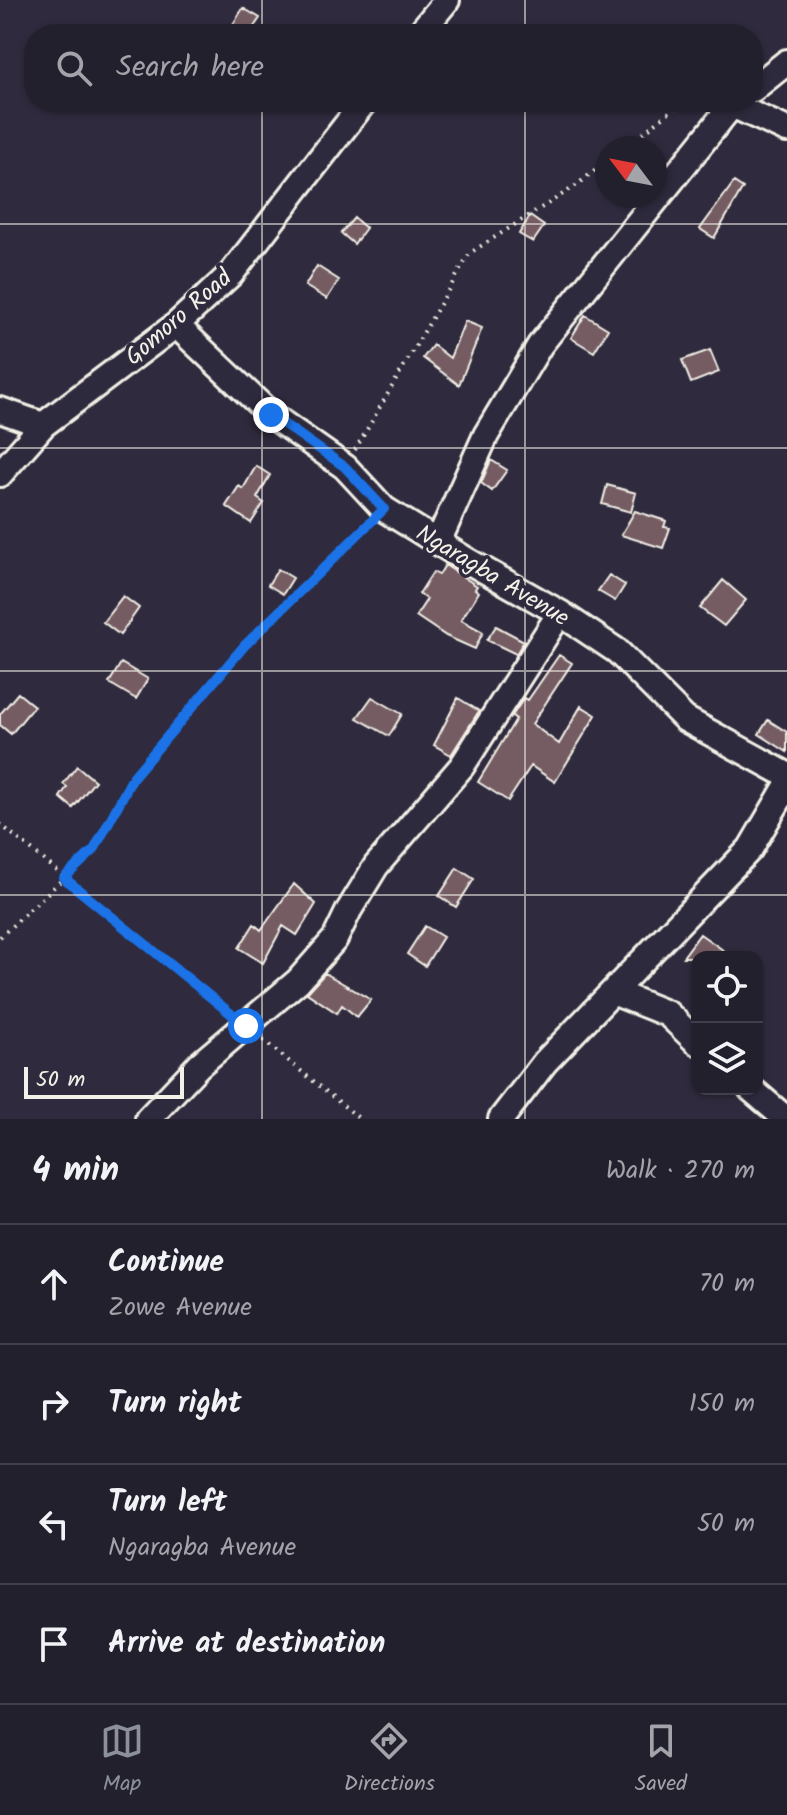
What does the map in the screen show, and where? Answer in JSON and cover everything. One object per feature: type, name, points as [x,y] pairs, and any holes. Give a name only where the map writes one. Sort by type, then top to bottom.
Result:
[{"type":"street","points":[[427,24],[447,0]]},
{"type":"street","points":[[763,81],[787,62]]},
{"type":"street","name":"Gomoro Road","points":[[0,474],[43,425],[176,325],[231,274],[356,112]]},
{"type":"street","points":[[438,542],[486,435],[540,345],[728,112]]},
{"type":"street","points":[[750,112],[787,130]]},
{"type":"street","name":"Ngaragba Avenue","points":[[176,325],[271,415],[345,467],[384,509],[560,613],[617,651],[685,719],[787,775]]},
{"type":"street","points":[[0,410],[43,425]]},
{"type":"street","points":[[148,1119],[199,1065],[298,981],[335,939],[376,866],[462,766],[560,613]]},
{"type":"street","points":[[501,1119],[545,1062],[750,849],[787,786]]},
{"type":"street","points":[[613,992],[668,1014],[691,1036]]},
{"type":"street","points":[[758,1095],[786,1119]]},
{"type":"path","points":[[639,136],[669,112]]},
{"type":"path","points":[[345,467],[470,253],[595,170]]},
{"type":"path","points":[[0,937],[94,850],[133,777],[245,645],[384,509]]},
{"type":"path","points":[[0,824],[360,1119]]},
{"type":"building","points":[[243,8],[260,18],[256,24],[233,24]]},
{"type":"building","points":[[734,182],[743,188],[714,238],[700,229]]},
{"type":"building","points":[[530,216],[544,226],[533,242],[519,234]]},
{"type":"building","points":[[354,218],[366,228],[354,244],[341,233]]},
{"type":"building","points":[[317,266],[339,280],[327,299],[305,286]]},
{"type":"building","points":[[585,315],[608,329],[594,352],[571,338]]},
{"type":"building","points":[[465,321],[482,328],[459,385],[423,358],[433,345],[450,358]]},
{"type":"building","points":[[710,350],[719,372],[691,383],[682,360]]},
{"type":"building","points":[[491,460],[507,470],[492,491],[481,483]]},
{"type":"building","points":[[256,466],[270,475],[257,498],[264,503],[251,523],[226,506],[239,486],[243,489]]},
{"type":"building","points":[[607,485],[636,493],[631,512],[602,504]]},
{"type":"building","points":[[635,511],[666,521],[664,527],[670,528],[663,548],[621,535]]},
{"type":"building","points":[[445,565],[477,586],[475,589],[479,592],[461,620],[483,632],[475,649],[446,636],[416,616],[427,599],[419,594],[433,572],[439,575]]},
{"type":"building","points":[[278,569],[293,578],[283,594],[268,585]]},
{"type":"building","points":[[609,575],[625,585],[615,601],[598,591]]},
{"type":"building","points":[[723,580],[746,600],[724,626],[700,608]]},
{"type":"building","points":[[123,596],[139,608],[120,635],[103,622]]},
{"type":"building","points":[[496,626],[524,641],[516,654],[487,640]]},
{"type":"building","points":[[559,655],[572,663],[532,724],[559,744],[581,706],[596,715],[555,782],[531,766],[508,801],[478,782],[516,719],[512,716],[524,698],[528,700]]},
{"type":"building","points":[[121,663],[148,679],[136,699],[109,683]]},
{"type":"building","points":[[18,693],[34,706],[11,734],[0,725],[0,714]]},
{"type":"building","points":[[372,697],[402,714],[389,736],[357,718]]},
{"type":"building","points":[[458,698],[479,711],[451,755],[434,745]]},
{"type":"building","points":[[768,720],[787,732],[787,752],[759,734]]},
{"type":"building","points":[[77,766],[95,781],[73,808],[60,797],[67,787],[63,784]]},
{"type":"building","points":[[457,868],[474,879],[456,907],[439,896]]},
{"type":"building","points":[[294,884],[316,904],[297,935],[283,926],[263,963],[239,948],[254,924],[261,930]]},
{"type":"building","points":[[425,926],[443,937],[425,966],[407,954]]},
{"type":"building","points":[[700,934],[724,951],[691,951],[691,957],[683,957]]},
{"type":"building","points":[[325,973],[371,1000],[357,1017],[342,1005],[337,1013],[307,993]]},
{"type":"route","points":[[246,1026],[64,878],[94,850],[133,777],[245,645],[384,509],[345,467],[271,415]]}]
